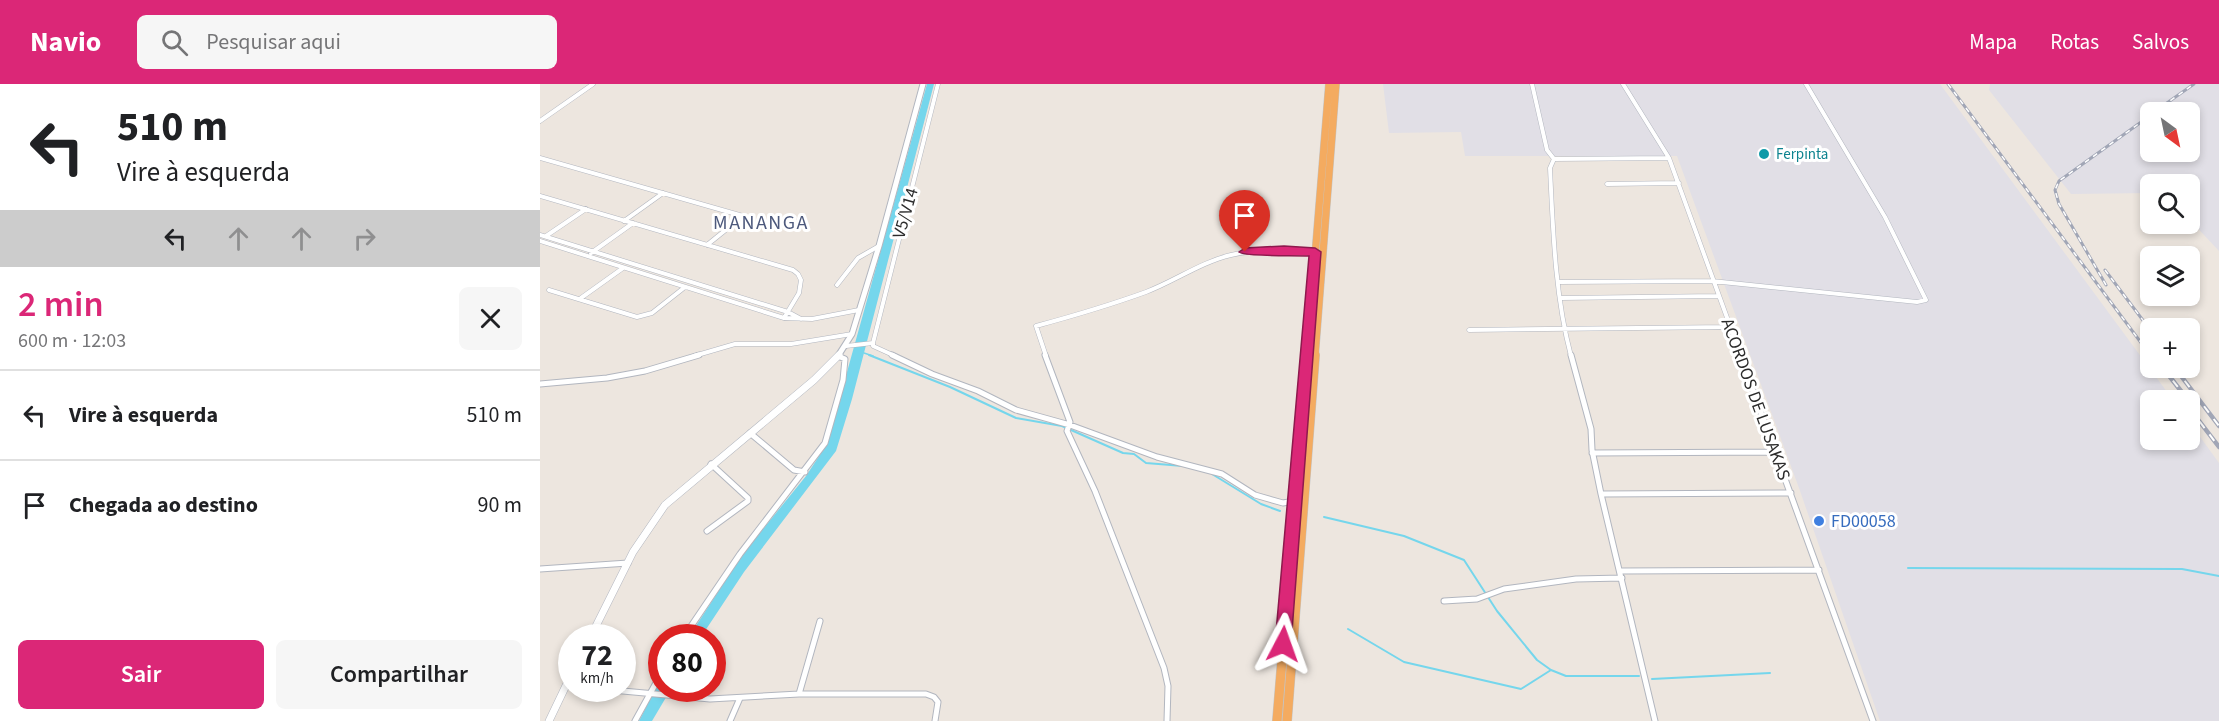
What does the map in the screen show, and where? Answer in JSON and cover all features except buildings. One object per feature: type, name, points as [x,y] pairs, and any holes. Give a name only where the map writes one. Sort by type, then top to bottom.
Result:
[{"type":"highway","points":[[1287,721],[1313,366],[1329,84]]},
{"type":"highway","points":[[1277,721],[1294,501],[1336,84]]},
{"type":"street","points":[[540,121],[593,84]]},
{"type":"street","points":[[597,624],[649,524],[665,505],[711,464],[806,387],[846,346],[852,334],[879,246],[923,84]]},
{"type":"street","name":"V5/V14","points":[[873,343],[938,84]]},
{"type":"street","points":[[1532,84],[1547,150],[1554,159]]},
{"type":"street","name":"ACORDOS DE LUSAKAS","points":[[1623,84],[1669,158],[1873,721]]},
{"type":"street","points":[[1559,282],[1712,281],[1917,302],[1926,300],[1869,191],[1806,84]]},
{"type":"street","points":[[540,158],[743,216],[707,245]]},
{"type":"street","points":[[1554,159],[1669,158]]},
{"type":"street","points":[[1554,159],[1550,168],[1551,197],[1564,329],[1591,429],[1592,453],[1655,721]]},
{"type":"street","points":[[1607,184],[1678,183]]},
{"type":"street","points":[[624,220],[663,193]]},
{"type":"street","points":[[540,196],[799,273],[802,279],[801,287],[784,318]]},
{"type":"street","points":[[546,236],[586,209]]},
{"type":"street","points":[[587,256],[633,223]]},
{"type":"street","points":[[540,234],[788,312],[801,319]]},
{"type":"street","points":[[540,241],[784,318],[801,319],[859,310]]},
{"type":"street","points":[[837,285],[858,258],[879,246]]},
{"type":"street","points":[[1167,721],[1168,686],[1164,668],[1069,427],[1036,326],[1071,317],[1148,291],[1204,264],[1229,255],[1259,250],[1319,253]]},
{"type":"street","points":[[581,298],[630,263]]},
{"type":"street","points":[[549,290],[637,317],[652,313],[685,287]]},
{"type":"street","points":[[1561,298],[1718,296]]},
{"type":"street","points":[[1469,330],[1729,327]]},
{"type":"street","points":[[540,384],[607,378],[645,371],[735,344],[791,344],[852,334]]},
{"type":"street","points":[[846,346],[873,343],[873,346],[897,358],[978,391],[1016,410],[1157,457],[1222,474],[1255,495],[1283,503],[1294,501]]},
{"type":"street","points":[[692,624],[740,554],[825,443],[835,412],[845,359],[838,356]]},
{"type":"street","points":[[750,433],[794,470],[805,472]]},
{"type":"street","points":[[1592,453],[1776,452]]},
{"type":"street","points":[[706,531],[748,501],[748,498],[711,464]]},
{"type":"street","points":[[1601,494],[1791,493]]},
{"type":"street","points":[[540,569],[628,563]]},
{"type":"street","points":[[1621,571],[1819,570]]},
{"type":"street","points":[[1444,601],[1477,599],[1504,589],[1576,579],[1622,578]]},
{"type":"street","points":[[799,694],[820,621]]},
{"type":"street","points":[[726,698],[799,694],[926,694],[934,697],[938,702],[935,721]]},
{"type":"street","points":[[634,721],[648,696]]},
{"type":"street","points":[[730,721],[740,698]]},
{"type":"street","points":[[549,721],[560,702]]},
{"type":"shaded area","points":[[1383,84],[1940,84],[2140,355],[2140,378],[2157,378],[2166,390],[2140,390],[2140,450],[2200,450],[2200,437],[2219,463],[2219,721],[1880,721],[1799,488],[1677,156],[1465,156],[1461,132],[1389,133]]},
{"type":"shaded area","points":[[1990,84],[2219,84],[2219,251],[2200,231],[2200,174],[2140,174],[2140,193],[2071,194],[1989,90]]},
{"type":"water","points":[[927,84],[934,84],[852,399],[836,451],[744,572],[710,624],[697,624],[742,555],[806,476],[827,444]]},
{"type":"water","points":[[649,702],[663,702],[652,721],[639,721]]},
{"type":"waterway","points":[[864,353],[873,356]]},
{"type":"waterway","points":[[869,355],[950,387],[1016,418],[1062,426],[1123,453],[1134,454],[1146,463],[1183,466]]},
{"type":"waterway","points":[[1212,474],[1261,504],[1280,511]]},
{"type":"waterway","points":[[1324,517],[1404,536],[1464,560],[1497,611],[1537,660],[1551,670]]},
{"type":"waterway","points":[[1908,568],[2182,569],[2219,576]]},
{"type":"waterway","points":[[1348,629],[1404,662],[1521,689],[1551,670]]},
{"type":"waterway","points":[[1551,670],[1566,676],[1639,676]]},
{"type":"waterway","points":[[1652,679],[1770,673]]},
{"type":"railway","points":[[1948,84],[2140,341]]},
{"type":"railway","points":[[2168,102],[2194,84]]},
{"type":"railway","points":[[2106,285],[2059,204],[2055,190],[2059,181],[2140,123]]},
{"type":"railway","points":[[2105,270],[2141,318]]},
{"type":"railway","points":[[2171,378],[2180,390]]},
{"type":"railway","points":[[2183,378],[2219,426]]},
{"type":"railway","points":[[2200,422],[2219,447]]},
{"type":"place","name":"Ferpinta","points":[[1764,154]]},
{"type":"place","name":"FD00058","points":[[1819,521]]},
{"type":"district","name":"MANANGA","points":[[761,222]]},
{"type":"route","points":[[1245,252],[1284,250],[1315,252],[1283,644]]}]
